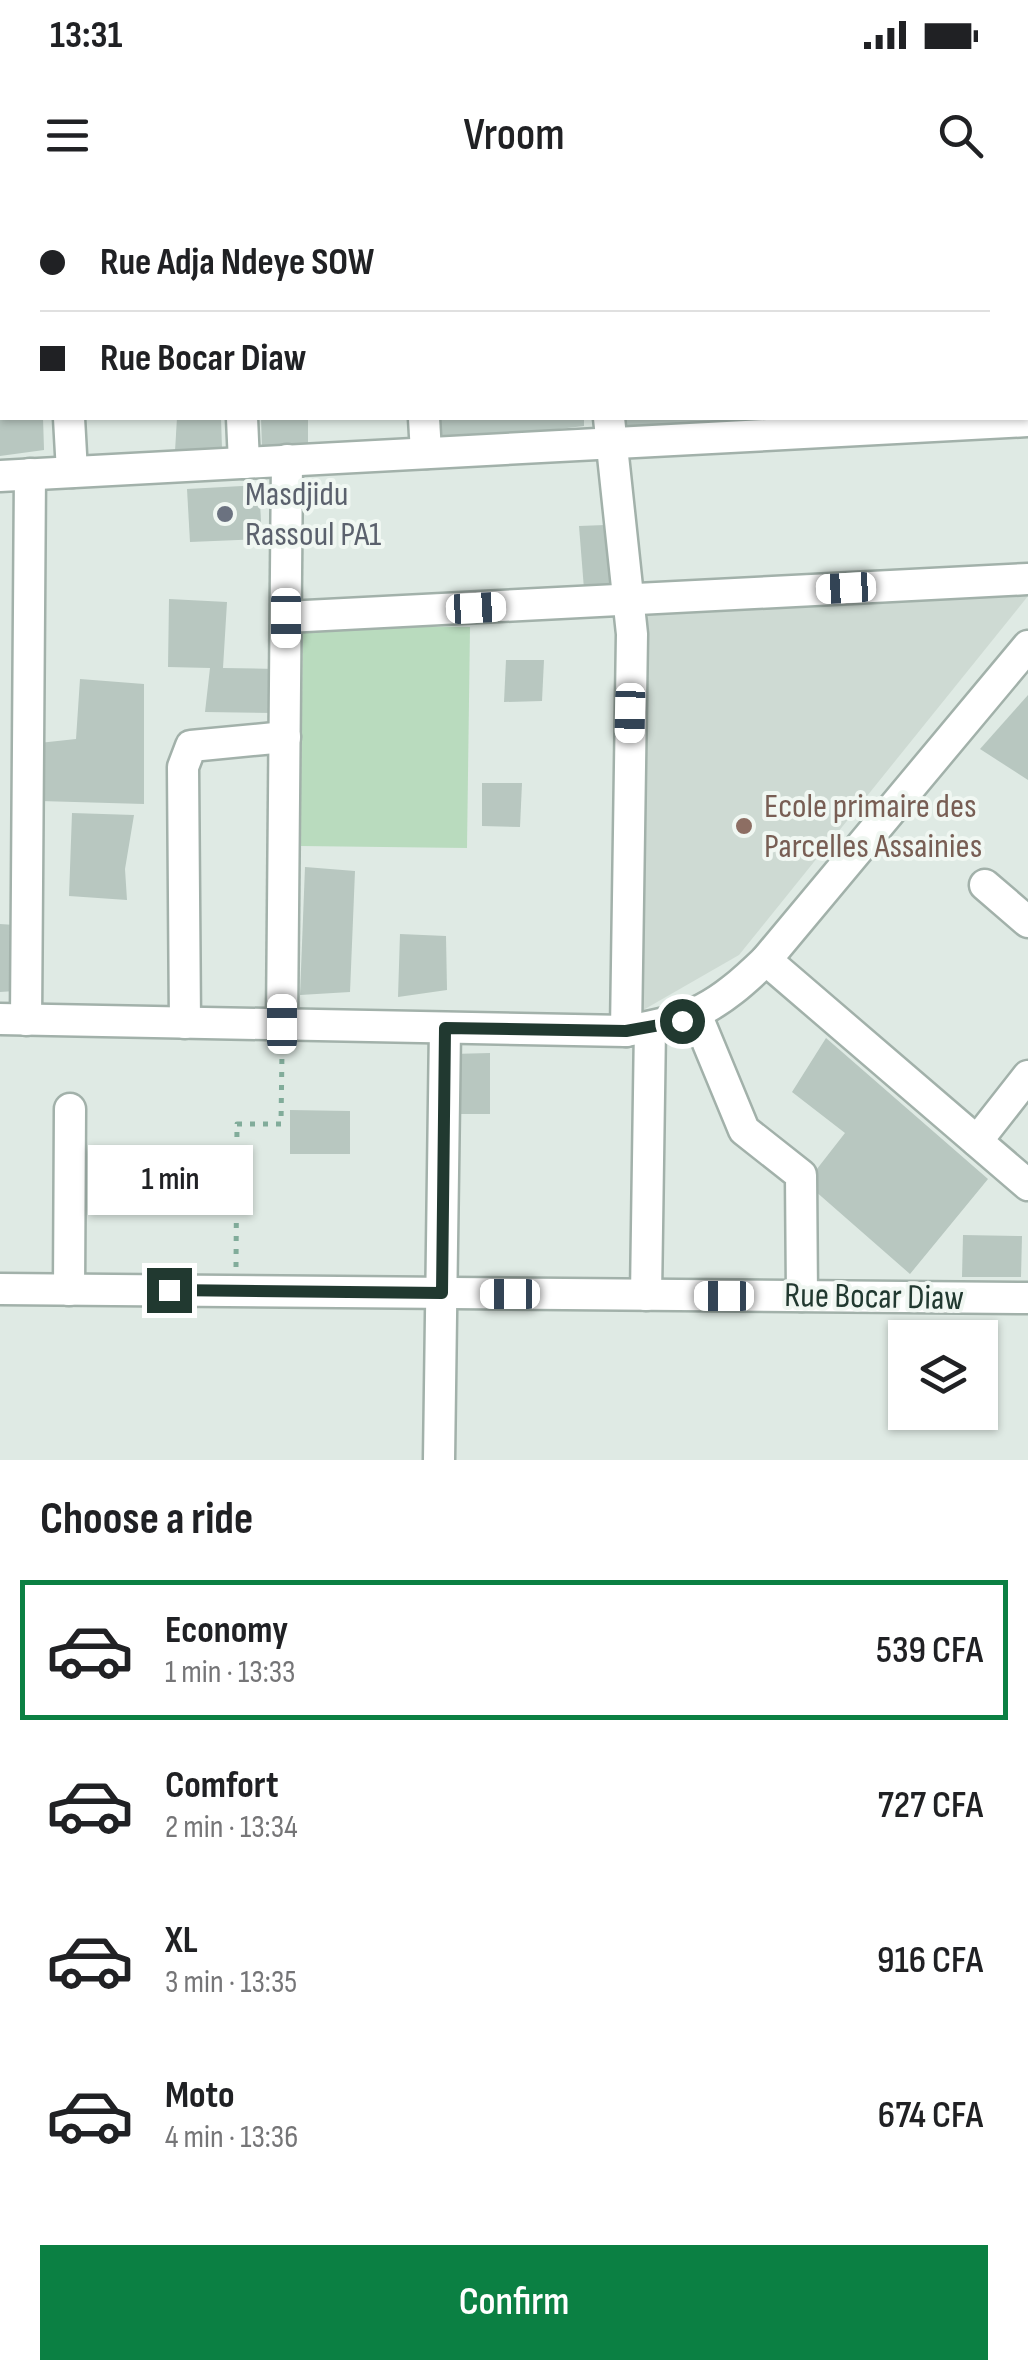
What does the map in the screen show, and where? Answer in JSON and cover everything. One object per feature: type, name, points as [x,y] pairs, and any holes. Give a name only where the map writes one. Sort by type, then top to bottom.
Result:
[{"type":"street","points":[[68,420],[72,472]]},
{"type":"street","points":[[242,420],[244,463]]},
{"type":"street","points":[[424,420],[426,453]]},
{"type":"street","points":[[1028,421],[610,430],[426,453],[15,475],[13,1020],[638,1029],[689,1017],[724,1000],[766,960],[1028,646]]},
{"type":"street","points":[[610,430],[632,634],[646,1295]]},
{"type":"street","points":[[282,1024],[287,460]]},
{"type":"street","points":[[286,618],[1028,579]]},
{"type":"street","points":[[185,1022],[183,767],[191,746],[285,737]]},
{"type":"street","points":[[986,885],[1028,922]]},
{"type":"street","points":[[766,960],[1028,1185]]},
{"type":"street","points":[[689,1017],[744,1130],[802,1175],[802,1296]]},
{"type":"street","points":[[439,1460],[445,1028]]},
{"type":"street","points":[[976,1140],[1028,1076]]},
{"type":"street","points":[[69,1290],[70,1110]]},
{"type":"street","name":"Rue Bocar Diaw","points":[[0,1289],[1028,1298]]},
{"type":"path","points":[[236,1291],[237,1124],[282,1124],[282,1024]]},
{"type":"shaded area","name":"Ecole primaire des Parcelles Assainies","points":[[1028,596],[739,955],[638,1013],[648,613]]},
{"type":"green space","points":[[303,625],[470,627],[467,848],[300,846]]},
{"type":"building","points":[[0,420],[43,420],[44,450],[0,456]]},
{"type":"building","points":[[177,420],[221,420],[222,449],[175,451]]},
{"type":"building","points":[[261,420],[308,420],[308,445],[262,449]]},
{"type":"building","points":[[440,420],[584,420],[584,426],[441,443]]},
{"type":"building","points":[[620,420],[735,420],[621,431]]},
{"type":"building","name":"Masdjidu Rassoul PA1","points":[[259,485],[262,539],[190,542],[187,489]]},
{"type":"building","points":[[605,525],[610,585],[584,589],[579,526]]},
{"type":"building","points":[[169,599],[227,602],[223,668],[276,669],[274,713],[205,712],[210,668],[168,667]]},
{"type":"building","points":[[506,660],[544,660],[542,701],[504,702]]},
{"type":"building","points":[[80,679],[144,684],[144,804],[40,801],[39,743],[76,739]]},
{"type":"building","points":[[1028,695],[1028,780],[980,749]]},
{"type":"building","points":[[482,783],[522,783],[520,827],[482,826]]},
{"type":"building","points":[[72,813],[134,815],[125,869],[127,900],[69,896]]},
{"type":"building","points":[[305,867],[355,871],[350,992],[300,995]]},
{"type":"building","points":[[0,924],[15,925],[15,991],[0,992]]},
{"type":"building","points":[[400,934],[446,936],[447,990],[398,997]]},
{"type":"building","points":[[826,1038],[988,1179],[910,1274],[806,1183],[845,1133],[792,1092]]},
{"type":"building","points":[[490,1053],[490,1114],[453,1114],[452,1054]]},
{"type":"building","points":[[290,1110],[350,1111],[350,1154],[290,1154]]},
{"type":"building","points":[[963,1235],[1022,1236],[1021,1277],[962,1277]]},
{"type":"place","name":"Masdjidu Rassoul PA1","points":[[225,514]]},
{"type":"place","name":"Ecole primaire des Parcelles Assainies","points":[[744,826]]},
{"type":"route","points":[[169,1290],[442,1293],[445,1028],[626,1031],[682,1021]]}]
